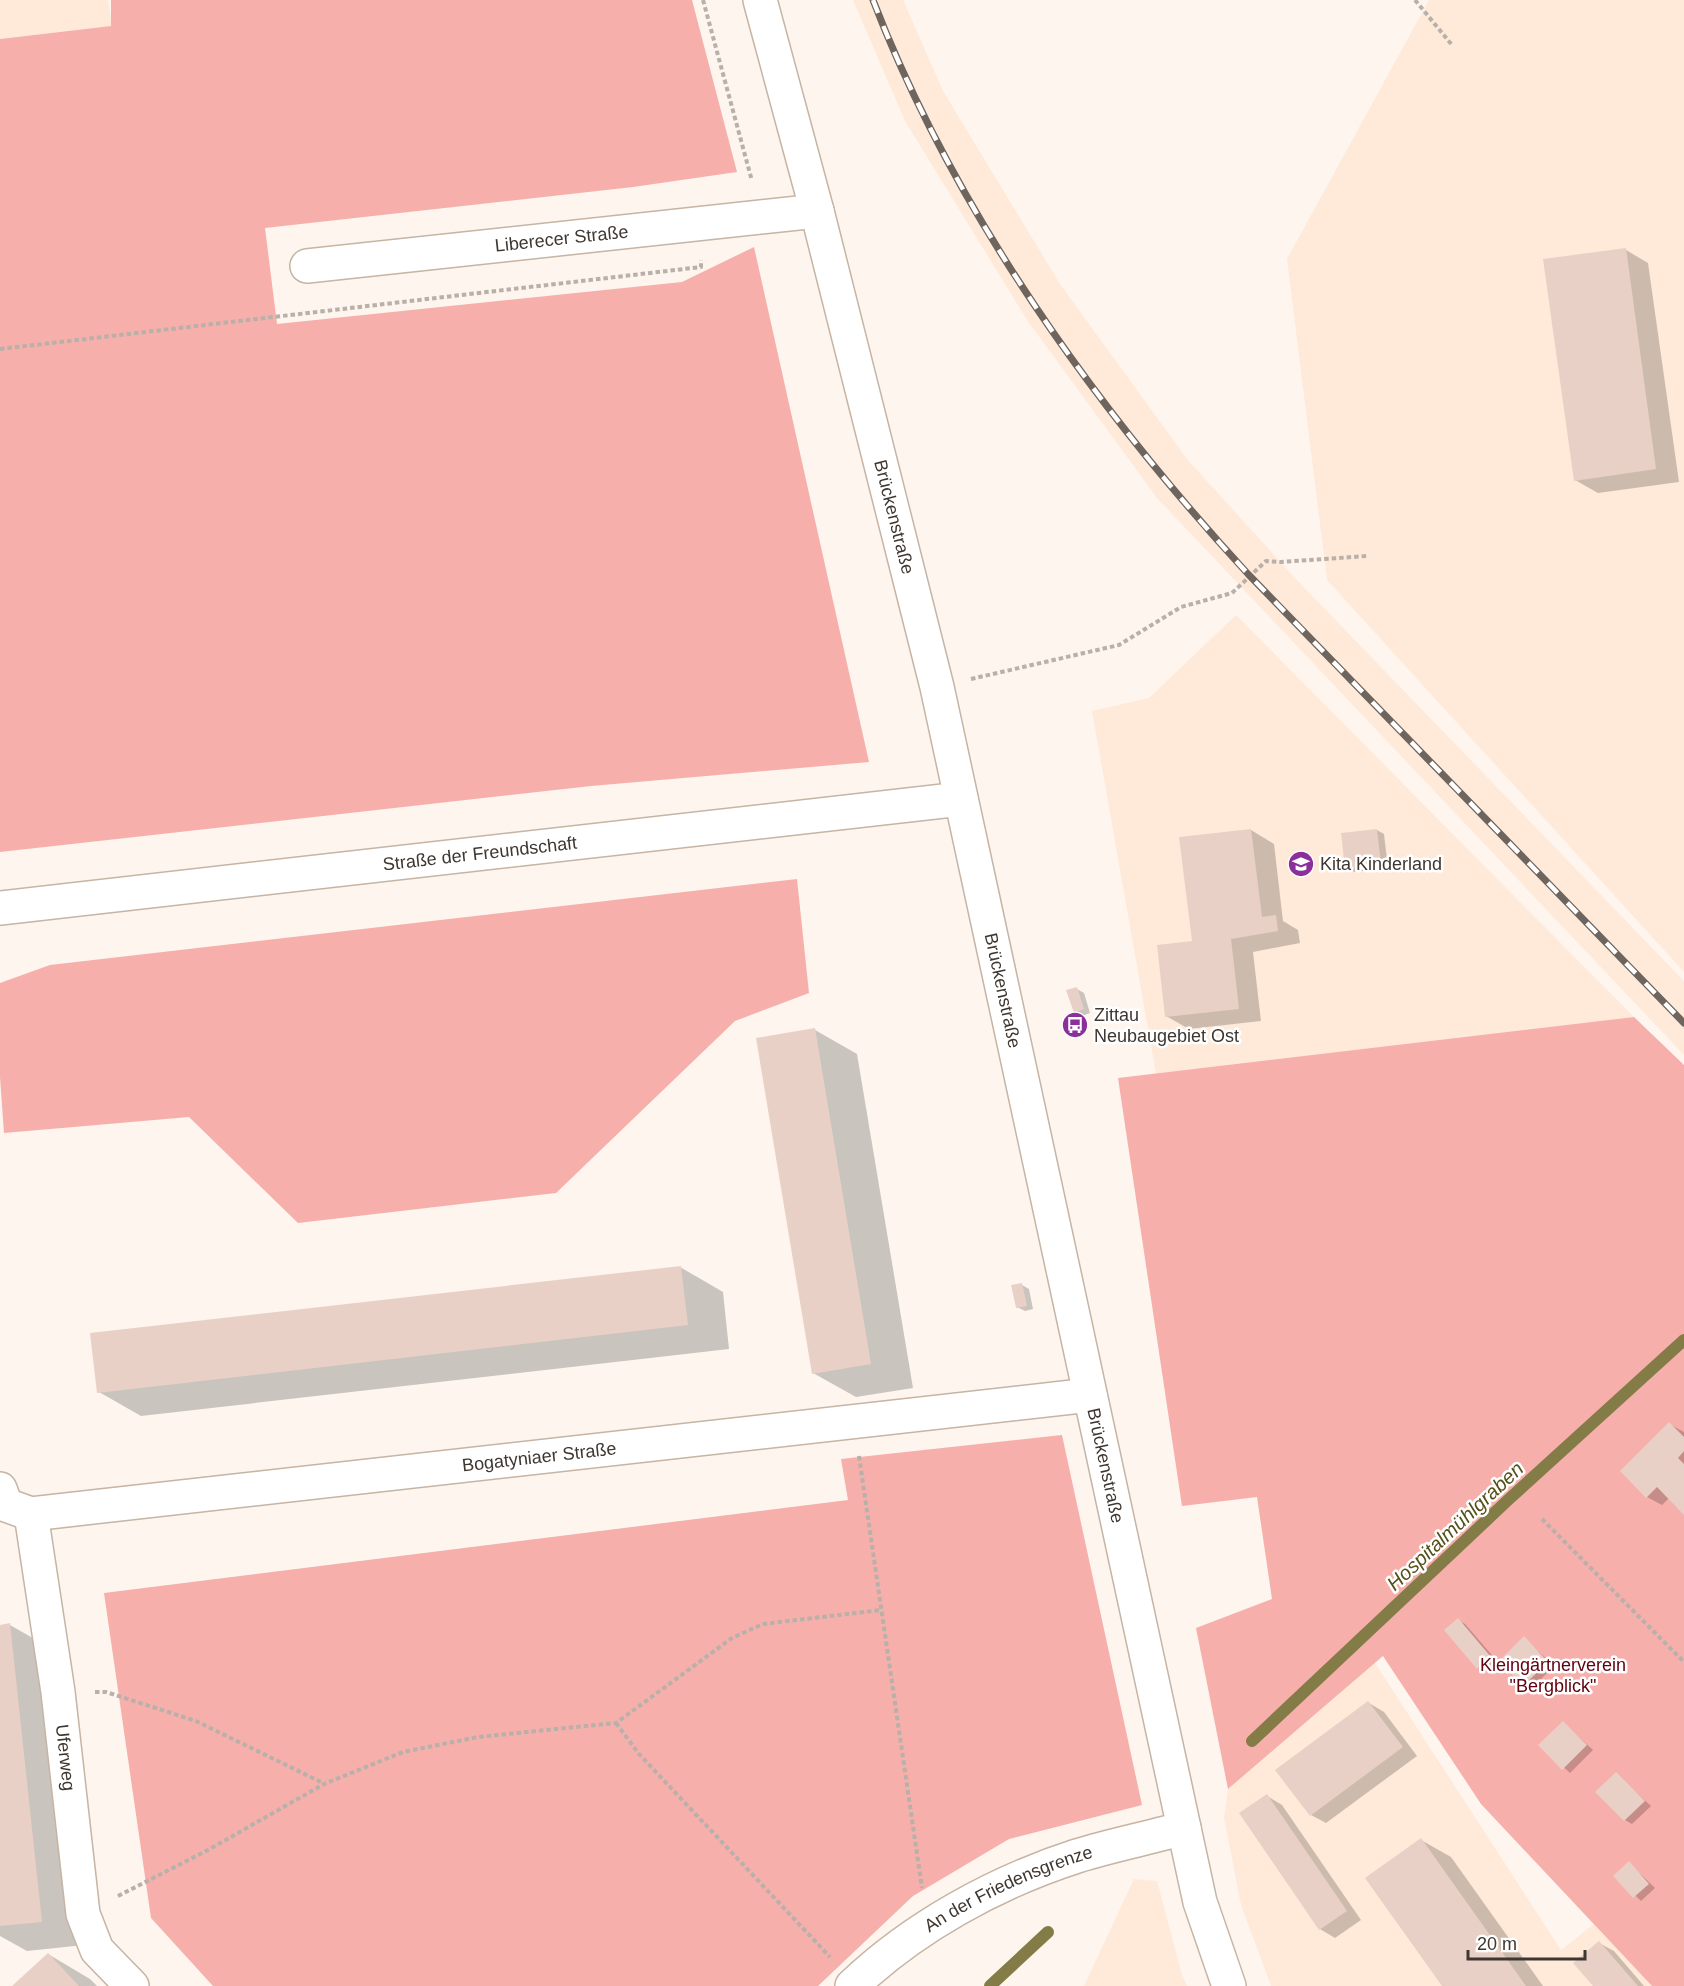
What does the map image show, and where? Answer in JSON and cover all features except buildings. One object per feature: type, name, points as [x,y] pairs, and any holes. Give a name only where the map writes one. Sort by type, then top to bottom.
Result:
[{"type":"street","name":"Brückenstraße","points":[[760,0],[817,211],[937,687],[1200,1902],[1229,1986]]},
{"type":"street","name":"Liberecer Straße","points":[[307,266],[817,211]]},
{"type":"street","name":"Straße der Freundschaft","points":[[0,908],[961,799]]},
{"type":"street","name":"Bogatyniaer Straße","points":[[31,1514],[1090,1395]]},
{"type":"street","points":[[0,1489],[6,1505],[31,1514]]},
{"type":"street","name":"Uferweg","points":[[31,1514],[58,1692],[83,1914],[97,1950],[132,1986]]},
{"type":"street","name":"An der Friedensgrenze","points":[[853,1985],[875,1964],[928,1928],[1026,1875],[1078,1856],[1184,1828]]},
{"type":"path","points":[[703,0],[761,216]]},
{"type":"path","points":[[1415,0],[1452,45]]},
{"type":"path","points":[[0,349],[701,267],[699,222]]},
{"type":"path","points":[[937,687],[1119,645],[1181,607],[1232,593],[1266,561],[1367,556]]},
{"type":"path","points":[[854,1420],[928,1928]]},
{"type":"path","points":[[1542,1519],[1684,1662]]},
{"type":"path","points":[[83,1914],[208,1850],[324,1784],[403,1752],[478,1737],[616,1723],[732,1638],[764,1624],[881,1610]]},
{"type":"path","points":[[58,1692],[106,1692],[196,1721],[324,1784]]},
{"type":"path","points":[[616,1723],[639,1754],[853,1985]]},
{"type":"shaded area","points":[[0,0],[108,0],[112,26],[0,39]]},
{"type":"shaded area","points":[[853,0],[903,0],[943,91],[1060,284],[1187,459],[1295,578],[1684,981],[1684,1055],[1157,498],[1027,320],[905,121]]},
{"type":"shaded area","points":[[1429,0],[1684,0],[1684,972],[1327,580],[1287,259]]},
{"type":"shaded area","name":"Kita Kinderland","points":[[1236,615],[1634,1017],[1156,1074],[1092,711],[1149,698]]},
{"type":"shaded area","points":[[1375,1663],[1561,1950],[1594,1924],[1652,1986],[1271,1986],[1241,1905],[1224,1818],[1228,1789]]},
{"type":"shaded area","points":[[1134,1879],[1157,1881],[1187,1986],[1084,1986]]},
{"type":"green space","points":[[111,0],[692,0],[737,172],[633,187],[265,228],[277,324],[682,282],[754,247],[869,762],[591,786],[0,852],[0,39],[111,26]]},
{"type":"green space","points":[[797,879],[809,993],[735,1021],[556,1193],[298,1223],[189,1117],[4,1133],[0,1077],[0,983],[50,965]]},
{"type":"green space","name":"Kleingärtnerverein \"Bergblick\"","points":[[1634,1017],[1684,1065],[1684,1986],[1652,1986],[1481,1804],[1383,1656],[1228,1789],[1196,1628],[1272,1599],[1257,1497],[1182,1506],[1118,1078]]},
{"type":"green space","points":[[1062,1435],[1142,1805],[1009,1839],[913,1896],[818,1986],[213,1986],[151,1918],[104,1593],[848,1500],[841,1459]]},
{"type":"waterway","name":"Hospitalmühlgraben","points":[[1252,1741],[1508,1500],[1684,1340]]},
{"type":"waterway","name":"Hospitalmühlgraben","points":[[990,1986],[1048,1932]]},
{"type":"railway","points":[[873,0],[906,78],[944,156],[987,231],[1084,376],[1137,444],[1248,574],[1684,1023]]},
{"type":"place","name":"Kita Kinderland","points":[[1301,864]]},
{"type":"place","name":"Zittau Neubaugebiet Ost","points":[[1075,1025]]}]
